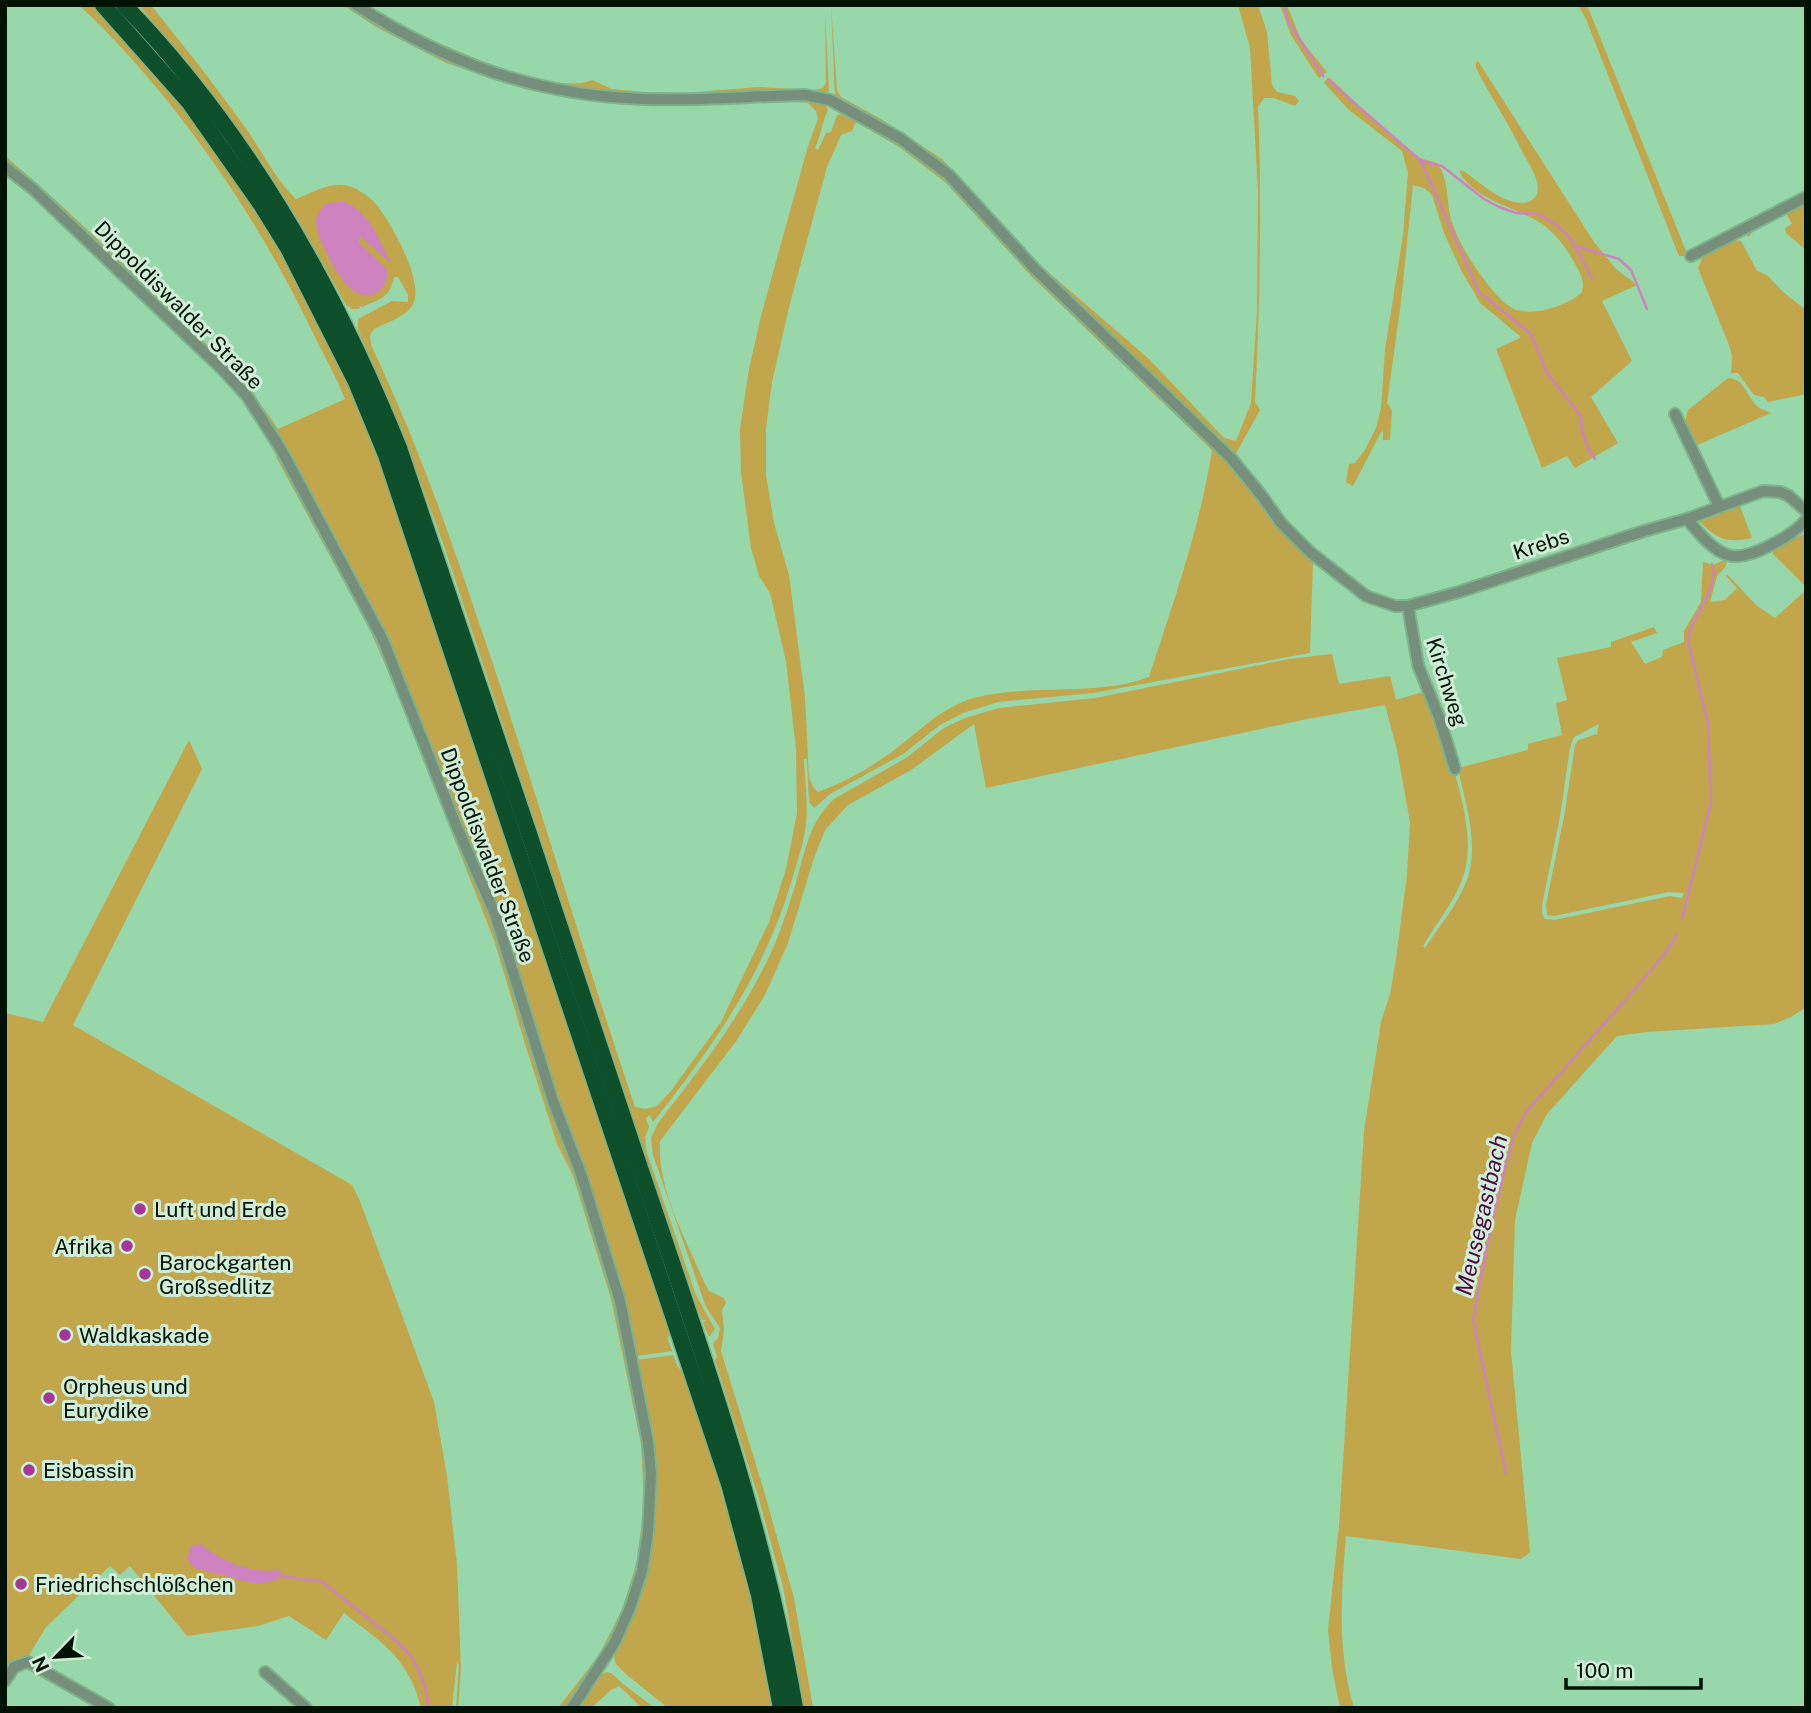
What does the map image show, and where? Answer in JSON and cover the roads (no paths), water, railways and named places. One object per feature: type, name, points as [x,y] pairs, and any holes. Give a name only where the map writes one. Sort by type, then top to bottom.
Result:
[{"type":"highway","points":[[103,5],[189,102],[262,206],[288,248],[356,382],[386,455],[757,1531],[795,1708]]},
{"type":"highway","points":[[124,5],[150,32],[242,149],[275,199],[330,296],[370,377],[399,448],[461,631],[692,1347],[759,1595],[781,1708]]},
{"type":"street","points":[[356,5],[399,32],[470,66],[522,82],[643,99],[804,95],[830,100],[901,139],[949,176],[1035,269],[1231,458],[1281,523],[1310,552],[1366,596],[1395,606],[1408,606]]},
{"type":"street","name":"Dippoldiswalder Straße","points":[[5,167],[33,190],[203,351],[247,396],[263,420],[282,450],[383,640],[456,825],[495,914],[553,1101],[581,1174],[611,1269],[642,1409],[651,1474],[648,1532],[642,1571],[630,1608],[605,1660],[572,1708]]},
{"type":"street","points":[[1691,256],[1806,197]]},
{"type":"street","points":[[1675,414],[1719,506]]},
{"type":"street","name":"Krebs","points":[[1408,606],[1686,519],[1763,491],[1772,490],[1789,496],[1806,511]]},
{"type":"street","points":[[1686,519],[1716,548],[1729,556],[1747,554],[1769,545],[1806,520]]},
{"type":"street","name":"Kirchweg","points":[[1408,606],[1418,665],[1439,717],[1455,769]]},
{"type":"street","points":[[5,1681],[14,1667],[29,1662],[109,1708]]},
{"type":"street","points":[[265,1672],[306,1708]]},
{"type":"waterway","name":"Meusegastbach","points":[[1284,5],[1287,19],[1323,76]]},
{"type":"waterway","name":"Meusegastbach","points":[[1328,80],[1421,161],[1479,292],[1531,334],[1547,373],[1581,416],[1582,431],[1595,459]]},
{"type":"waterway","points":[[1422,161],[1442,166],[1484,199],[1499,207],[1516,213],[1539,214],[1558,226],[1571,239],[1592,278]]},
{"type":"waterway","points":[[1575,246],[1619,259],[1631,270],[1647,309]]},
{"type":"waterway","name":"Meusegastbach","points":[[1682,919],[1711,802],[1708,724],[1688,641],[1694,621],[1712,584],[1712,564]]},
{"type":"waterway","name":"Meusegastbach","points":[[1506,1473],[1473,1320],[1490,1232],[1515,1133],[1526,1112],[1650,972],[1676,935]]},
{"type":"waterway","points":[[277,1576],[321,1581],[394,1639],[411,1656],[418,1669],[429,1708]]},
{"type":"place","name":"Luft und Erde","points":[[140,1209]]},
{"type":"place","name":"Afrika","points":[[127,1246]]},
{"type":"place","name":"Barockgarten Großsedlitz","points":[[145,1274]]},
{"type":"place","name":"Waldkaskade","points":[[65,1335]]},
{"type":"place","name":"Orpheus und Eurydike","points":[[49,1398]]},
{"type":"place","name":"Eisbassin","points":[[29,1470]]},
{"type":"place","name":"Friedrichschlößchen","points":[[21,1584]]}]
